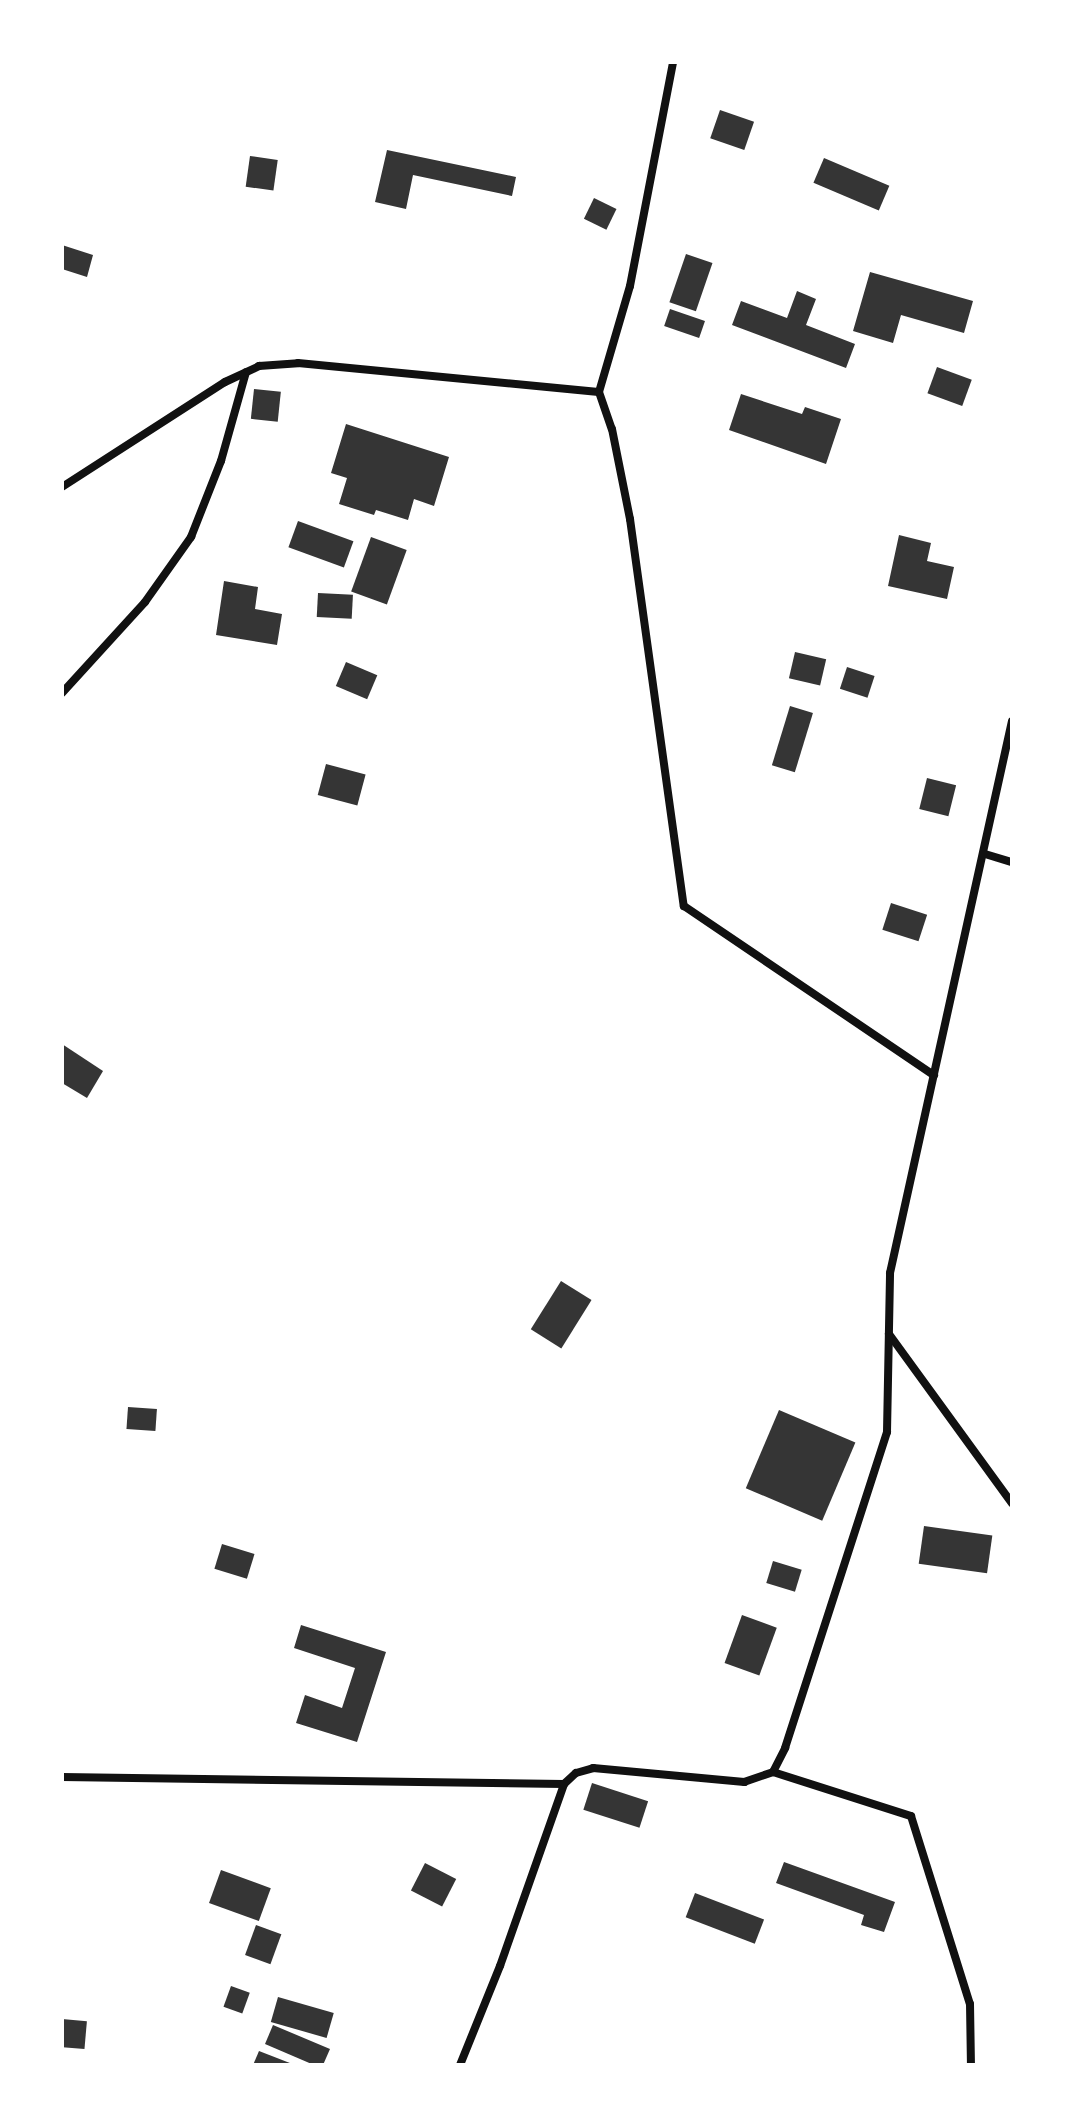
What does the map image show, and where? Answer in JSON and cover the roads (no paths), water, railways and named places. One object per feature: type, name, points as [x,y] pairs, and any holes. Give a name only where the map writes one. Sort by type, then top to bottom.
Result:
[{"type":"street","points":[[673,62],[630,286],[599,392],[612,429],[630,519],[684,906],[934,1075]]},
{"type":"street","points":[[62,487],[225,382],[259,366],[298,363],[599,392]]},
{"type":"street","points":[[62,693],[145,602],[191,537],[221,461],[246,372]]},
{"type":"street","points":[[773,1772],[785,1748],[887,1432],[890,1273],[1012,721]]},
{"type":"street","points":[[985,854],[1012,862]]},
{"type":"street","points":[[889,1334],[1012,1503]]},
{"type":"street","points":[[460,2065],[500,1966],[564,1784],[576,1773],[593,1768],[744,1782],[773,1772],[911,1816],[970,2004],[971,2065]]},
{"type":"street","points":[[62,1777],[564,1784]]}]
